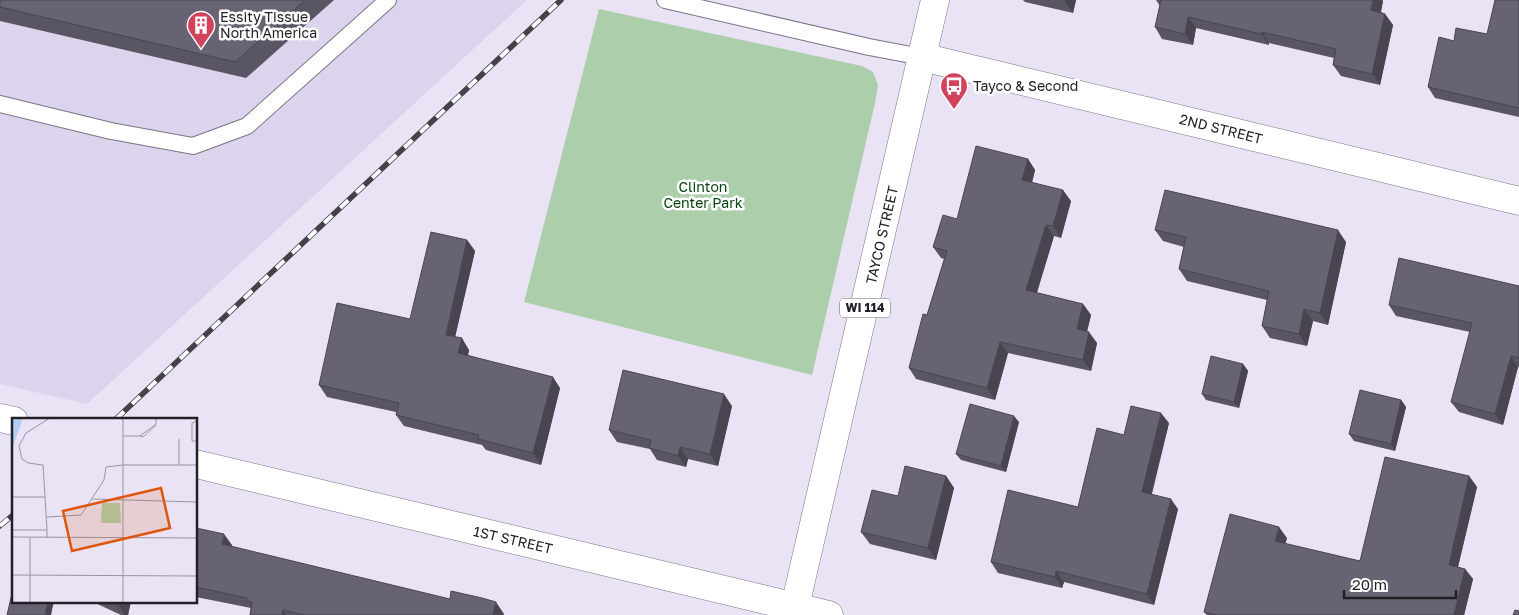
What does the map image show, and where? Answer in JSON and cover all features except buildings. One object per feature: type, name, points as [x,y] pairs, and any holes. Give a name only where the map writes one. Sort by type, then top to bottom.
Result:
[{"type":"street","name":"TAYCO STREET","points":[[794,611],[935,0]]},
{"type":"street","name":"2ND STREET","points":[[922,57],[1519,201]]},
{"type":"street","name":"1ST STREET","points":[[198,464],[794,611],[829,615]]},
{"type":"lane","points":[[0,104],[111,131],[193,146],[246,126],[388,0]]},
{"type":"lane","points":[[665,0],[869,48],[922,57]]},
{"type":"shaded area","points":[[0,0],[527,0],[87,404],[0,384]]},
{"type":"green space","name":"Clinton Center Park","points":[[599,9],[862,66],[873,72],[878,85],[875,103],[812,375],[524,302]]},
{"type":"railway","points":[[117,418],[561,0]]},
{"type":"railway","points":[[0,526],[12,516]]},
{"type":"place","name":"Essity Tissue North America","points":[[201,49]]},
{"type":"place","name":"Tayco & Second","points":[[954,110]]}]
